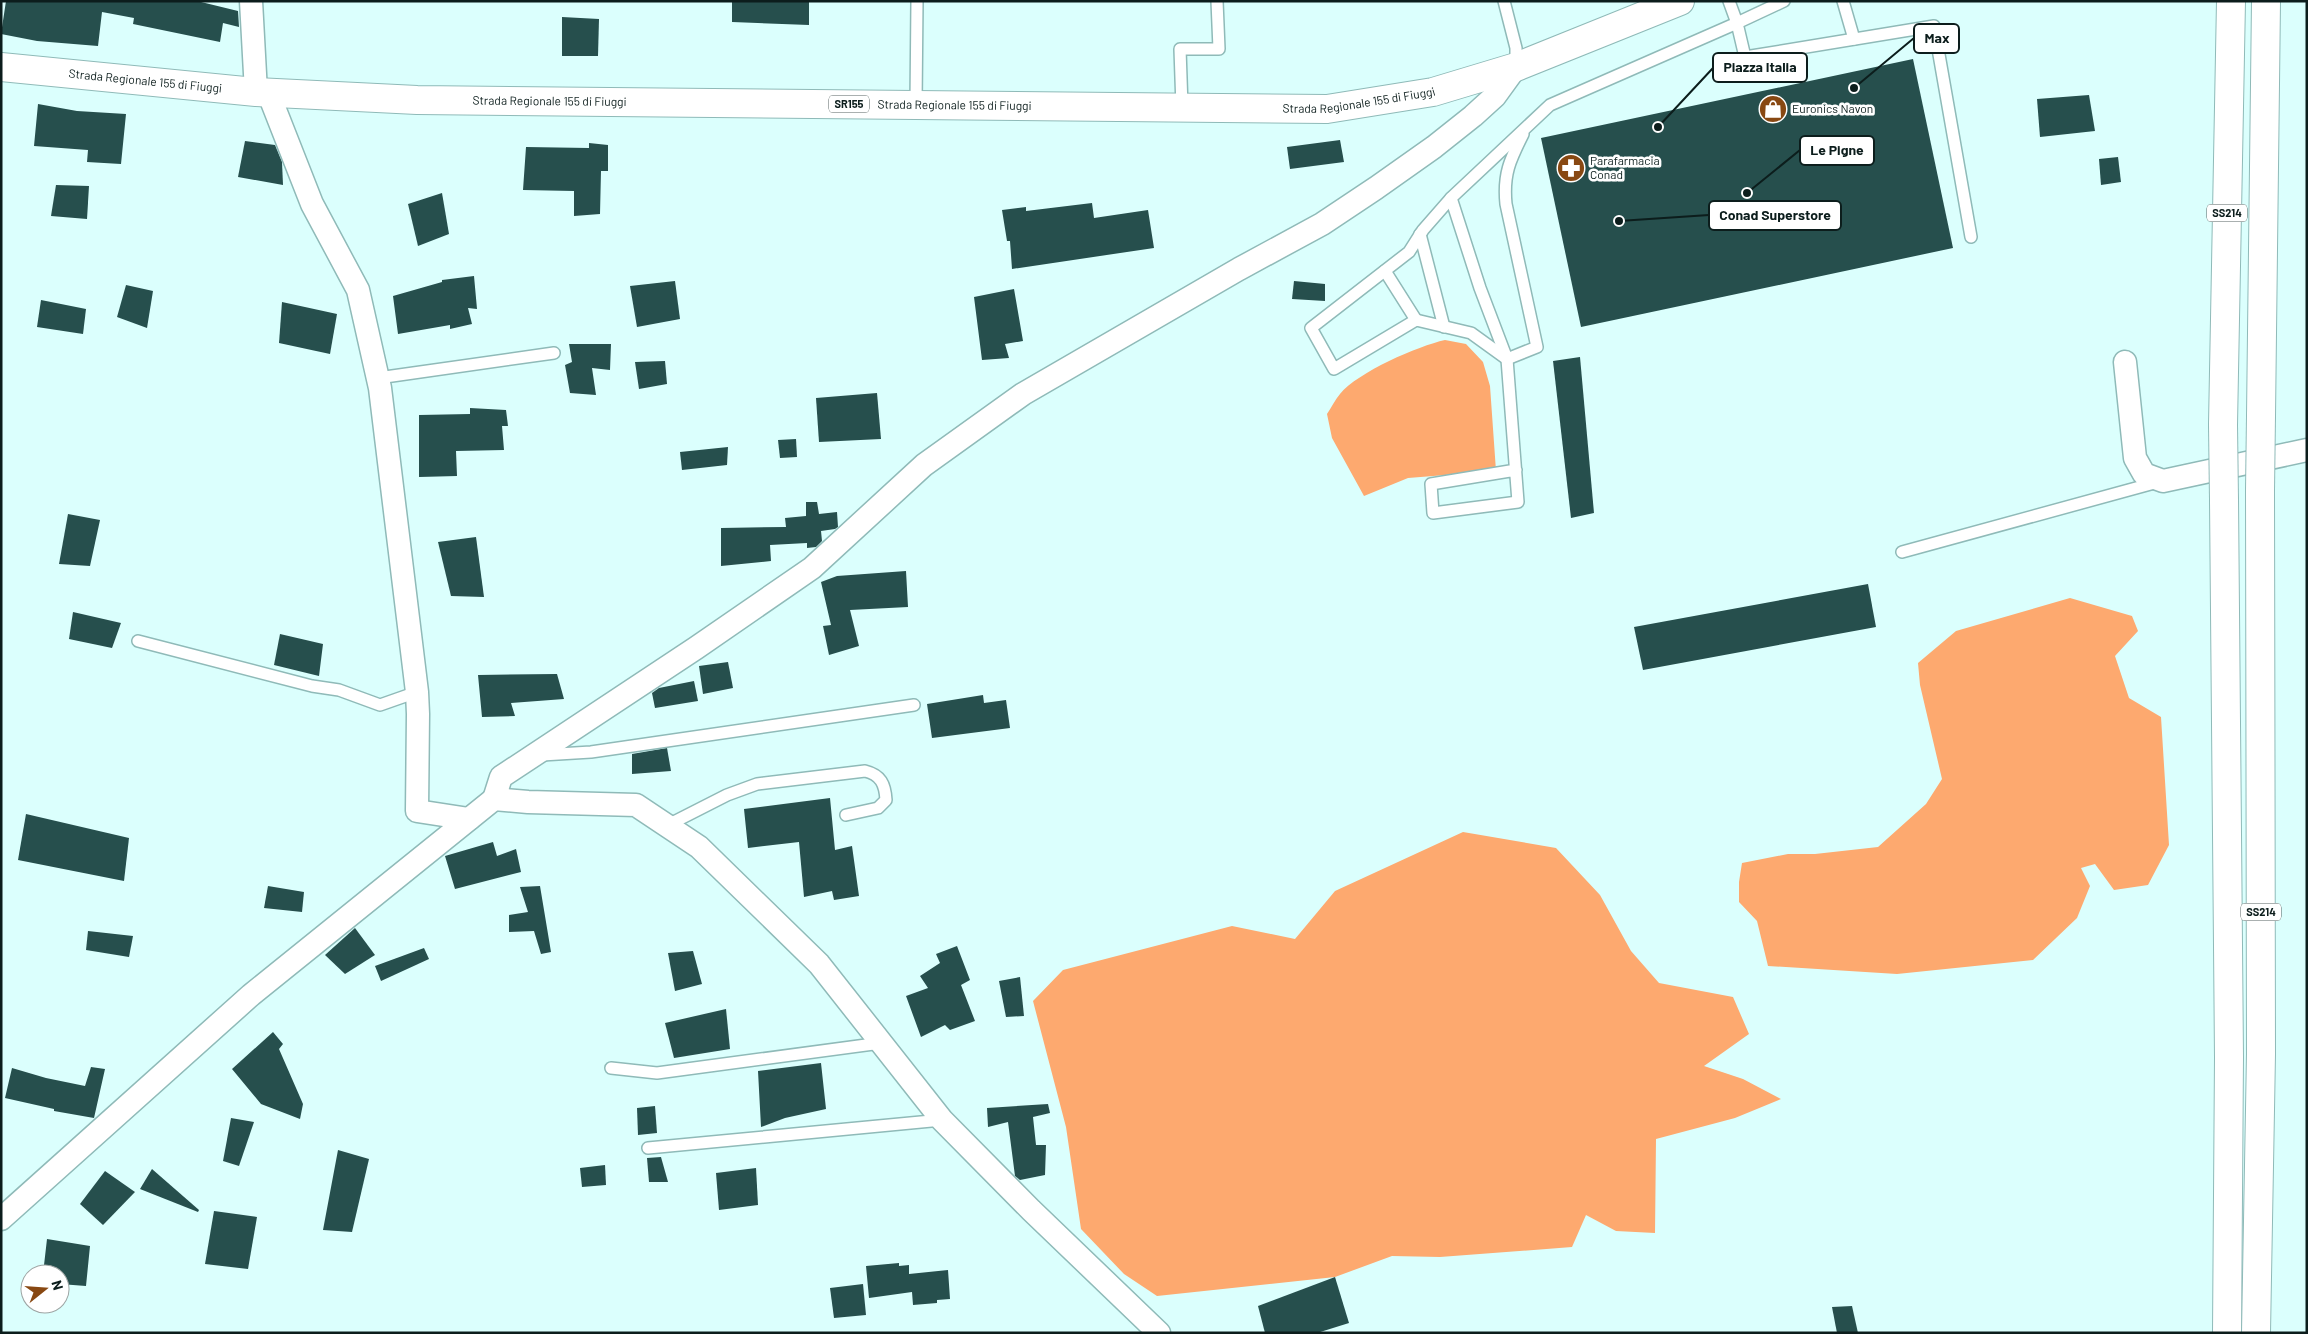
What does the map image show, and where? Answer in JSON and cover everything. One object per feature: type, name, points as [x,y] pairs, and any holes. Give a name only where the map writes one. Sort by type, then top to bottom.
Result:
[{"type":"main road","name":"Strada Regionale 155 di Fiuggi","points":[[1,67],[262,92],[417,100],[1327,109],[1433,92],[1516,67],[1680,1]]},
{"type":"main road","name":"SS214","points":[[2227,1333],[2229,1047],[2223,424],[2231,1]]},
{"type":"main road","name":"SS214","points":[[2256,1333],[2262,1054],[2260,490],[2266,1]]},
{"type":"street","points":[[251,1],[262,92],[312,204],[358,290],[378,378],[418,714],[417,812],[469,819]]},
{"type":"street","points":[[1,1219],[251,995],[494,799],[501,777],[696,648],[812,568],[924,465],[1024,394],[1239,269],[1322,224],[1376,188],[1434,147],[1484,106],[1495,96],[1516,67]]},
{"type":"street","points":[[2125,362],[2135,458],[2144,474],[2163,481],[2307,450]]},
{"type":"street","points":[[494,799],[528,802],[636,805],[699,847],[819,964],[942,1120],[1031,1210],[1159,1333]]},
{"type":"lane","points":[[916,105],[917,1]]},
{"type":"lane","points":[[1182,107],[1180,49],[1219,49],[1217,1]]},
{"type":"lane","points":[[1504,1],[1516,48],[1516,67]]},
{"type":"lane","points":[[1729,1],[1737,23],[1745,57],[1934,26],[1971,237]]},
{"type":"lane","points":[[1416,320],[1334,369],[1311,328],[1409,252],[1420,234],[1451,198],[1550,105],[1784,1]]},
{"type":"lane","points":[[1843,1],[1854,39]]},
{"type":"lane","points":[[1507,359],[1537,347],[1506,204],[1504,184],[1509,161],[1528,126]]},
{"type":"lane","points":[[1451,198],[1480,288],[1507,359],[1516,470],[1518,502],[1433,513],[1430,484],[1516,470]]},
{"type":"lane","points":[[1420,234],[1444,327]]},
{"type":"lane","points":[[1385,271],[1416,320],[1472,334],[1507,359]]},
{"type":"lane","points":[[378,378],[554,353]]},
{"type":"lane","points":[[1902,552],[2163,481]]},
{"type":"lane","points":[[138,641],[312,686],[339,690],[380,705],[416,692]]},
{"type":"lane","points":[[535,755],[591,752],[914,705]]},
{"type":"lane","points":[[668,826],[705,805],[757,784],[865,771],[876,774],[885,786],[886,800],[878,808],[846,815]]},
{"type":"lane","points":[[611,1068],[657,1074],[881,1043]]},
{"type":"lane","points":[[648,1148],[942,1120]]},
{"type":"shaded area","points":[[1445,340],[1466,344],[1483,362],[1490,386],[1496,471],[1408,478],[1364,496],[1332,438],[1327,414],[1340,394],[1360,377],[1405,354]]},
{"type":"shaded area","points":[[2070,598],[2132,616],[2138,631],[2115,656],[2129,698],[2161,717],[2169,845],[2148,885],[2114,890],[2095,864],[2081,868],[2090,886],[2077,918],[2033,960],[1897,974],[1768,966],[1757,921],[1739,902],[1739,882],[1742,863],[1788,854],[1815,854],[1878,847],[1926,804],[1942,779],[1920,685],[1918,663],[1956,631]]},
{"type":"shaded area","points":[[1463,832],[1556,848],[1600,895],[1631,951],[1659,983],[1733,997],[1749,1034],[1704,1066],[1743,1079],[1781,1099],[1735,1118],[1656,1139],[1655,1233],[1616,1231],[1586,1215],[1572,1247],[1440,1257],[1392,1256],[1335,1277],[1157,1296],[1124,1274],[1081,1229],[1066,1127],[1033,1001],[1063,970],[1232,926],[1295,939],[1335,891]]},
{"type":"building","points":[[6,1],[197,1],[238,11],[239,27],[223,23],[220,42],[133,24],[134,18],[102,12],[98,46],[37,41],[1,34]]},
{"type":"building","points":[[732,1],[809,1],[809,25],[732,22]]},
{"type":"building","points":[[562,17],[599,19],[598,56],[562,56]]},
{"type":"building","points":[[1913,59],[1953,248],[1581,327],[1541,138]]},
{"type":"building","points":[[2089,95],[2095,131],[2040,137],[2037,99]]},
{"type":"building","points":[[38,104],[77,111],[126,114],[121,164],[87,162],[88,150],[34,146]]},
{"type":"building","points":[[1340,140],[1344,162],[1290,169],[1287,147]]},
{"type":"building","points":[[245,141],[275,145],[282,162],[283,185],[238,177]]},
{"type":"building","points":[[589,143],[608,145],[608,171],[601,171],[600,214],[574,216],[574,191],[523,190],[526,147],[589,148]]},
{"type":"building","points":[[2118,157],[2121,182],[2101,185],[2099,159]]},
{"type":"building","points":[[56,185],[89,186],[87,219],[51,216]]},
{"type":"building","points":[[442,193],[449,234],[418,246],[408,204]]},
{"type":"building","points":[[1092,203],[1094,218],[1148,210],[1154,248],[1012,269],[1010,241],[1007,241],[1002,210],[1026,207],[1026,211]]},
{"type":"building","points":[[474,276],[477,309],[468,308],[472,324],[450,329],[450,325],[398,334],[393,296],[442,282],[442,280]]},
{"type":"building","points":[[675,281],[680,319],[637,327],[630,286]]},
{"type":"building","points":[[1294,281],[1325,284],[1325,301],[1292,299]]},
{"type":"building","points":[[126,285],[153,291],[147,328],[117,317]]},
{"type":"building","points":[[1014,289],[1023,341],[1005,344],[1009,358],[982,360],[974,297]]},
{"type":"building","points":[[41,300],[86,309],[83,334],[37,327]]},
{"type":"building","points":[[282,302],[337,314],[330,354],[279,343]]},
{"type":"building","points":[[569,344],[611,344],[610,370],[592,368],[596,395],[570,393],[565,365],[572,362]]},
{"type":"building","points":[[1580,357],[1594,513],[1571,518],[1553,361]]},
{"type":"building","points":[[665,361],[667,384],[639,389],[635,362]]},
{"type":"building","points":[[877,393],[881,439],[819,442],[816,398]]},
{"type":"building","points":[[470,408],[506,410],[508,426],[502,426],[504,450],[456,451],[457,476],[419,477],[419,415],[470,414]]},
{"type":"building","points":[[796,439],[797,457],[780,458],[778,440]]},
{"type":"building","points":[[728,447],[727,465],[682,470],[680,452]]},
{"type":"building","points":[[806,502],[817,502],[819,514],[837,512],[838,527],[821,531],[822,541],[816,547],[807,548],[807,543],[770,545],[771,561],[721,566],[721,528],[786,527],[785,518],[806,516]]},
{"type":"building","points":[[68,514],[100,520],[90,566],[59,564]]},
{"type":"building","points":[[476,537],[484,597],[451,596],[438,542]]},
{"type":"building","points":[[906,571],[908,607],[850,610],[859,646],[829,655],[823,626],[831,625],[821,582],[837,576]]},
{"type":"building","points":[[1868,584],[1876,627],[1643,670],[1634,627]]},
{"type":"building","points":[[73,612],[121,623],[112,648],[69,639]]},
{"type":"building","points":[[280,634],[323,644],[319,676],[274,665]]},
{"type":"building","points":[[728,662],[733,688],[703,694],[699,666]]},
{"type":"building","points":[[557,674],[564,699],[511,703],[515,716],[482,717],[478,675]]},
{"type":"building","points":[[694,681],[698,701],[655,708],[652,693],[659,688]]},
{"type":"building","points":[[983,695],[984,703],[1006,700],[1010,728],[932,738],[927,704]]},
{"type":"building","points":[[667,748],[671,771],[632,774],[632,754]]},
{"type":"building","points":[[830,798],[835,850],[852,846],[859,896],[834,900],[832,891],[804,897],[799,842],[748,848],[744,809]]},
{"type":"building","points":[[26,814],[129,838],[124,881],[18,860]]},
{"type":"building","points":[[493,842],[497,856],[516,849],[521,872],[455,889],[445,856]]},
{"type":"building","points":[[268,886],[304,892],[302,912],[264,908]]},
{"type":"building","points":[[540,886],[551,952],[541,954],[534,931],[509,932],[509,915],[528,912],[520,887]]},
{"type":"building","points":[[355,928],[375,955],[345,974],[325,955]]},
{"type":"building","points":[[88,931],[133,936],[129,957],[86,950]]},
{"type":"building","points":[[957,946],[970,980],[961,985],[975,1021],[950,1030],[945,1025],[921,1037],[906,996],[928,988],[920,976],[940,963],[936,954]]},
{"type":"building","points":[[424,948],[429,959],[381,981],[375,966]]},
{"type":"building","points":[[693,951],[702,984],[675,991],[668,953]]},
{"type":"building","points":[[1020,977],[1024,1016],[1006,1017],[999,981]]},
{"type":"building","points":[[726,1009],[730,1049],[674,1058],[665,1023]]},
{"type":"building","points":[[273,1032],[283,1044],[279,1049],[303,1104],[300,1119],[261,1104],[232,1069]]},
{"type":"building","points":[[821,1063],[826,1109],[785,1118],[761,1127],[758,1071]]},
{"type":"building","points":[[91,1067],[105,1069],[94,1118],[54,1111],[54,1109],[5,1098],[12,1068],[46,1078],[85,1086]]},
{"type":"building","points":[[1048,1104],[1050,1113],[1033,1117],[1036,1145],[1046,1145],[1045,1175],[1020,1180],[1015,1176],[1008,1122],[988,1127],[987,1108]]},
{"type":"building","points":[[655,1106],[657,1133],[638,1135],[637,1108]]},
{"type":"building","points":[[231,1118],[254,1122],[239,1166],[223,1161]]},
{"type":"building","points":[[338,1150],[369,1159],[352,1232],[323,1230]]},
{"type":"building","points":[[661,1157],[668,1182],[649,1182],[647,1158]]},
{"type":"building","points":[[605,1165],[606,1185],[582,1187],[580,1168]]},
{"type":"building","points":[[756,1168],[758,1205],[719,1210],[716,1173]]},
{"type":"building","points":[[152,1169],[199,1210],[198,1212],[140,1189]]},
{"type":"building","points":[[105,1171],[135,1192],[103,1225],[80,1204]]},
{"type":"building","points":[[214,1211],[257,1217],[248,1269],[205,1264]]},
{"type":"building","points":[[47,1239],[90,1246],[86,1286],[70,1285],[70,1264],[44,1264]]},
{"type":"building","points":[[899,1263],[899,1266],[909,1265],[909,1274],[948,1270],[950,1299],[937,1300],[937,1303],[913,1305],[912,1292],[869,1298],[866,1266]]},
{"type":"building","points":[[1335,1277],[1349,1323],[1317,1333],[1265,1333],[1258,1306]]},
{"type":"building","points":[[863,1284],[866,1315],[834,1318],[830,1288]]},
{"type":"building","points":[[1852,1306],[1858,1333],[1837,1333],[1832,1307]]},
{"type":"place","name":"Max","points":[[1854,88]]},
{"type":"place","name":"Euronics Navon","points":[[1773,109]]},
{"type":"place","name":"Piazza Italia","points":[[1658,127]]},
{"type":"place","name":"Parafarmacia Conad","points":[[1571,168]]},
{"type":"place","name":"Le Pigne","points":[[1747,193]]},
{"type":"place","name":"Conad Superstore","points":[[1619,221]]}]
